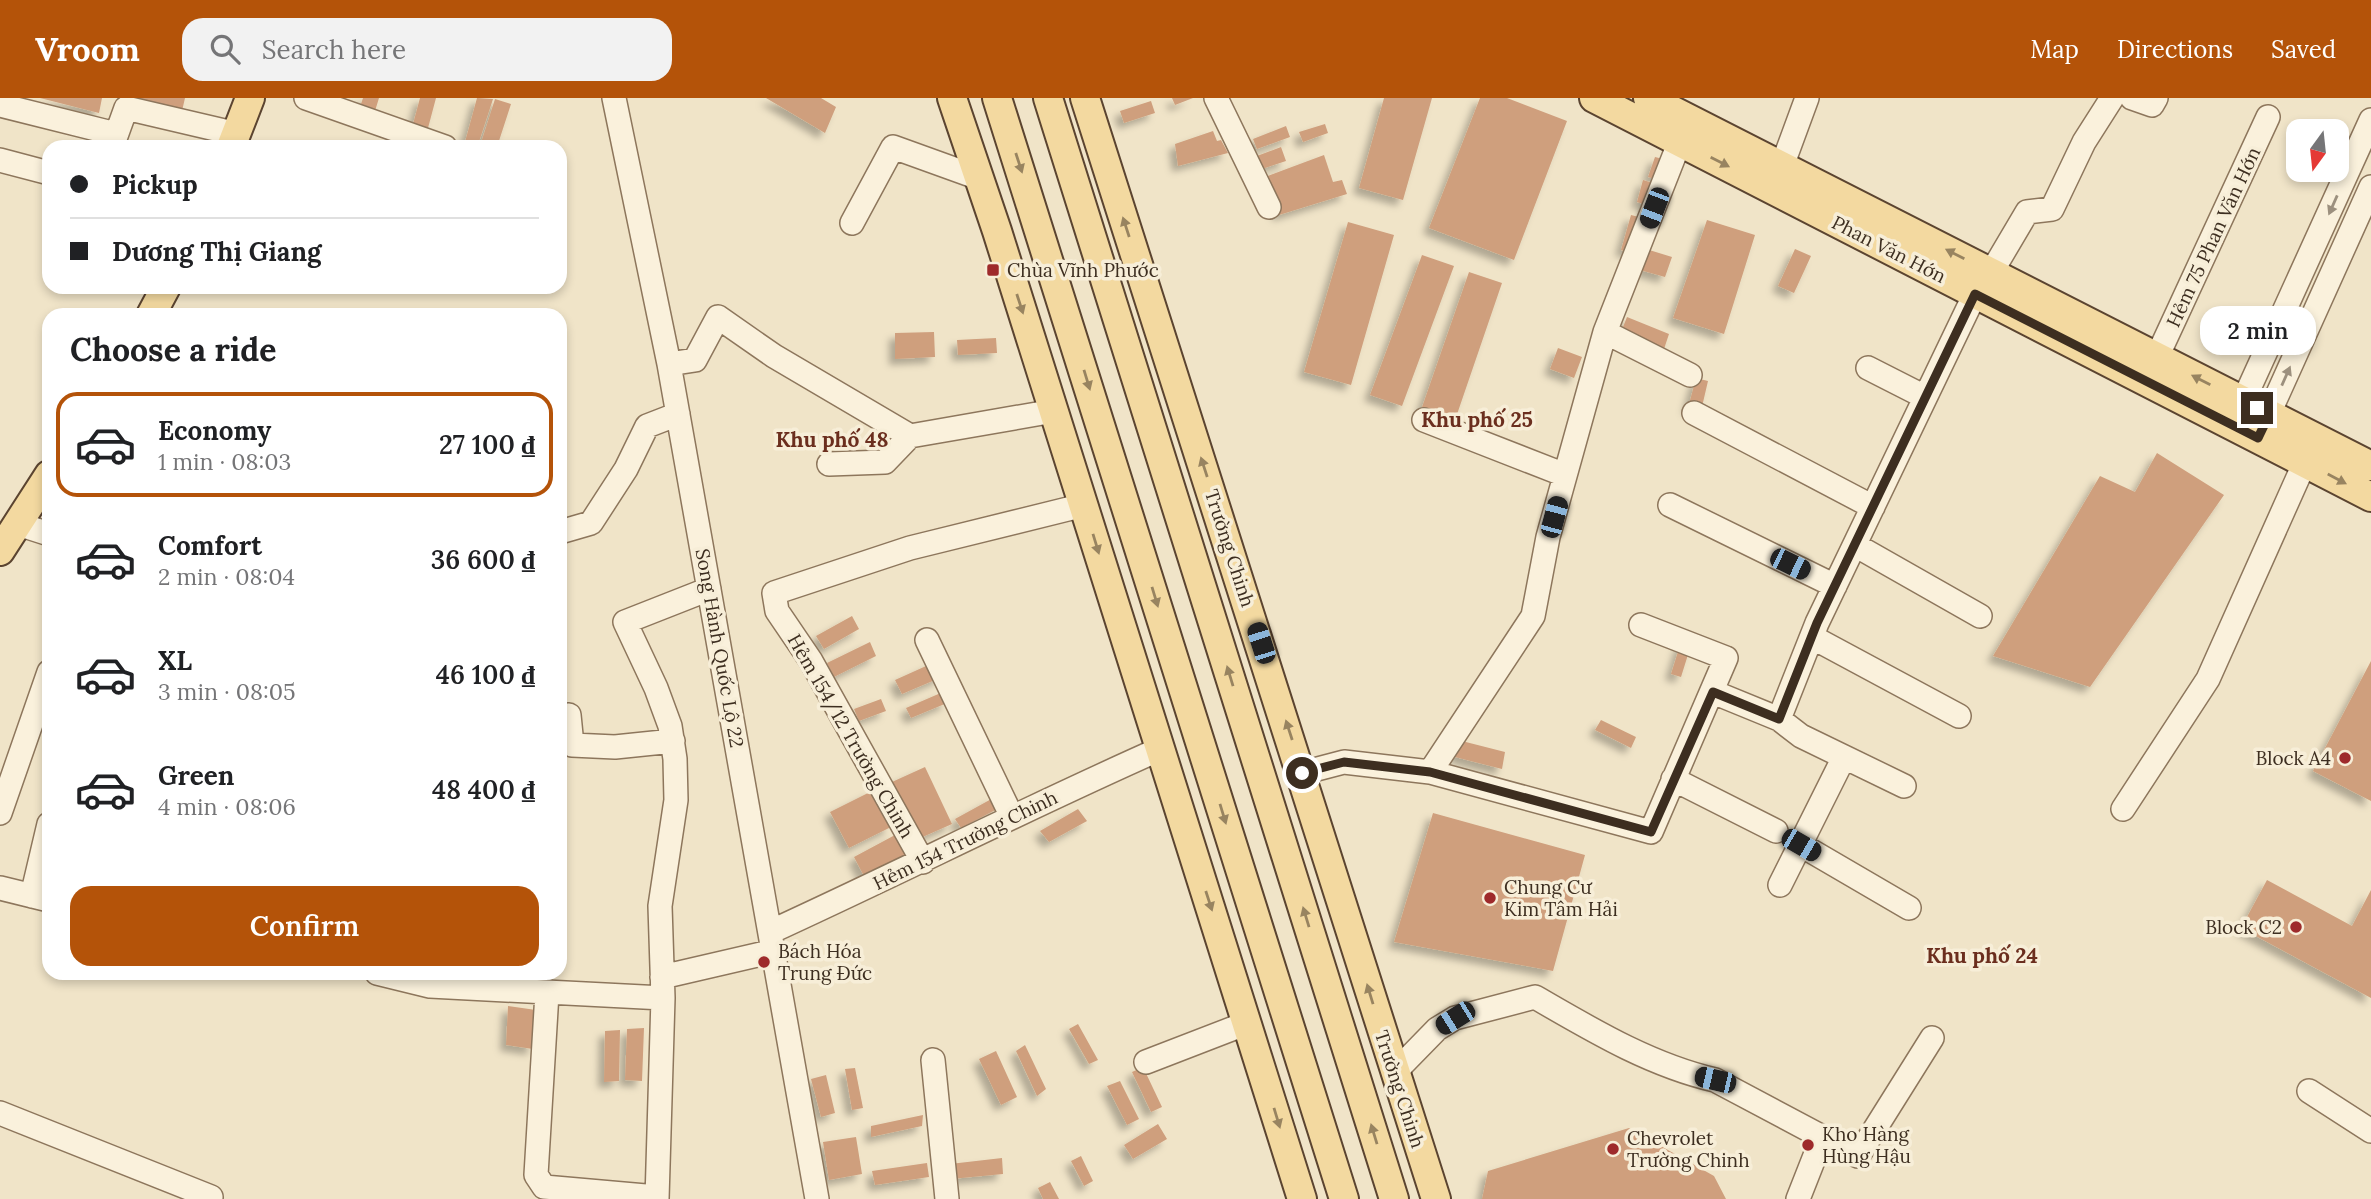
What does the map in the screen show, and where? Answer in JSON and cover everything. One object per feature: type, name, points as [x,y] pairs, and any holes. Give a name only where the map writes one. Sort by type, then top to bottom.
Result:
[{"type":"main road","points":[[234,140],[250,98]]},
{"type":"main road","points":[[952,98],[1084,505],[1303,1199]]},
{"type":"main road","points":[[997,98],[1344,1199]]},
{"type":"main road","name":"Trường Chinh","points":[[1048,98],[1395,1199]]},
{"type":"main road","name":"Trường Chinh","points":[[1085,98],[1436,1199]]},
{"type":"main road","name":"Phan Văn Hớn","points":[[1594,98],[1983,283],[2264,426],[2371,466]]},
{"type":"main road","name":"Phan Văn Hớn","points":[[1656,100],[1782,166],[1983,283],[2157,357],[2238,413]]},
{"type":"main road","name":"Phan Văn Hớn","points":[[2264,426],[2305,462],[2371,497]]},
{"type":"main road","points":[[0,551],[42,486]]},
{"type":"street","points":[[306,98],[425,140]]},
{"type":"street","name":"Song Hành Quốc Lộ 22","points":[[614,98],[669,364],[817,1199]]},
{"type":"street","points":[[1216,98],[1269,207]]},
{"type":"street","points":[[1782,166],[1807,98]]},
{"type":"street","points":[[1779,719],[1835,586],[1983,283],[2027,212],[2052,209],[2084,142],[2112,98]]},
{"type":"street","points":[[2132,98],[2152,105],[2157,98]]},
{"type":"street","points":[[0,105],[114,140],[126,108],[234,140]]},
{"type":"street","name":"Hẻm 75 Phan Văn Hớn","points":[[2157,357],[2269,117]]},
{"type":"street","points":[[2238,413],[2371,120]]},
{"type":"street","points":[[1430,772],[1533,616],[1548,537],[1605,332],[1680,141]]},
{"type":"street","points":[[852,223],[893,147],[979,178]]},
{"type":"street","points":[[0,160],[42,171]]},
{"type":"street","points":[[2264,426],[2371,187]]},
{"type":"street","points":[[669,364],[695,360],[718,317],[774,356],[910,436]]},
{"type":"street","points":[[1605,332],[1690,374]]},
{"type":"street","points":[[1868,368],[1925,397]]},
{"type":"street","points":[[829,464],[885,462],[910,436],[1054,411]]},
{"type":"street","points":[[1694,413],[1873,507]]},
{"type":"street","points":[[567,529],[591,523],[626,469],[647,426],[678,414]]},
{"type":"street","points":[[1424,420],[1565,475]]},
{"type":"street","points":[[2123,809],[2208,679],[2305,462]]},
{"type":"street","name":"Hẻm 154/12 Trường Chinh","points":[[923,862],[811,661],[777,611],[774,593],[910,548],[1084,505]]},
{"type":"street","points":[[1670,505],[1835,586]]},
{"type":"street","points":[[18,524],[42,532]]},
{"type":"street","points":[[1855,545],[1980,616]]},
{"type":"street","points":[[547,993],[536,1175],[538,1182],[544,1187],[657,1198],[663,987],[660,906],[676,800],[673,741],[656,688],[625,622],[709,590]]},
{"type":"street","points":[[1302,773],[1344,762],[1430,772],[1651,832],[1726,658],[1641,625]]},
{"type":"street","points":[[1812,637],[1959,716]]},
{"type":"street","points":[[927,640],[1012,817]]},
{"type":"street","points":[[1713,692],[1779,719],[1801,736],[1904,786]]},
{"type":"street","points":[[0,813],[42,715]]},
{"type":"street","points":[[569,715],[572,745],[615,747],[673,741]]},
{"type":"street","name":"Hẻm 154 Trường Chinh","points":[[406,980],[430,986],[547,993],[663,987],[772,941],[1012,817],[1160,749]]},
{"type":"street","points":[[1780,885],[1844,757]]},
{"type":"street","points":[[1674,779],[1776,831]]},
{"type":"street","points":[[1801,845],[1909,908]]},
{"type":"street","points":[[0,888],[40,898]]},
{"type":"street","points":[[1394,1073],[1437,1029],[1455,1018],[1535,997],[1612,1042],[1695,1076],[1715,1080],[1858,1156],[1932,1038]]},
{"type":"street","points":[[1146,1062],[1247,1023]]},
{"type":"street","points":[[933,1060],[947,1199]]},
{"type":"street","points":[[2309,1091],[2371,1131]]},
{"type":"street","points":[[0,1113],[211,1197]]},
{"type":"street","points":[[1798,1199],[1822,1138]]},
{"type":"building","points":[[40,98],[102,98],[99,113]]},
{"type":"building","points":[[130,98],[185,98],[182,111]]},
{"type":"building","points":[[363,98],[379,98],[375,111],[360,107]]},
{"type":"building","points":[[420,98],[436,98],[428,128],[413,124]]},
{"type":"building","points":[[477,98],[493,99],[480,140],[466,140]]},
{"type":"building","points":[[766,98],[821,98],[836,107],[825,133]]},
{"type":"building","points":[[1172,98],[1193,98],[1175,105]]},
{"type":"building","points":[[1384,98],[1432,98],[1403,200],[1359,188]]},
{"type":"building","points":[[1480,98],[1507,98],[1567,121],[1514,260],[1429,228]]},
{"type":"building","points":[[495,99],[511,104],[499,140],[482,140]]},
{"type":"building","points":[[1151,101],[1155,113],[1124,123],[1120,111]]},
{"type":"building","points":[[1325,124],[1328,133],[1303,142],[1299,132]]},
{"type":"building","points":[[1286,126],[1290,137],[1257,149],[1253,139]]},
{"type":"building","points":[[1213,131],[1217,141],[1221,140],[1228,153],[1178,166],[1175,144]]},
{"type":"building","points":[[1281,147],[1286,161],[1262,169],[1257,156]]},
{"type":"building","points":[[1324,155],[1333,182],[1342,180],[1347,194],[1279,215],[1265,177]]},
{"type":"building","points":[[1655,157],[1667,160],[1661,181],[1648,177]]},
{"type":"building","points":[[1643,180],[1656,184],[1649,206],[1637,202]]},
{"type":"building","points":[[1631,215],[1643,218],[1633,253],[1621,250]]},
{"type":"building","points":[[1707,220],[1755,235],[1724,334],[1673,318]]},
{"type":"building","points":[[1348,222],[1394,235],[1351,385],[1304,372]]},
{"type":"building","points":[[1646,249],[1672,257],[1665,277],[1640,270]]},
{"type":"building","points":[[1795,249],[1811,256],[1794,293],[1778,286]]},
{"type":"building","points":[[1422,255],[1454,266],[1402,406],[1370,395]]},
{"type":"building","points":[[1469,272],[1502,283],[1453,426],[1420,413]]},
{"type":"building","points":[[1627,317],[1669,334],[1664,349],[1621,332]]},
{"type":"building","points":[[934,332],[935,357],[895,359],[895,333]]},
{"type":"building","points":[[996,338],[997,353],[958,355],[957,340]]},
{"type":"building","points":[[1558,348],[1582,357],[1574,378],[1550,369]]},
{"type":"building","points":[[1696,378],[1708,381],[1701,411],[1688,408]]},
{"type":"building","points":[[2157,453],[2224,495],[2090,687],[1993,656],[2100,476],[2135,492]]},
{"type":"building","points":[[852,616],[859,629],[824,649],[816,636]]},
{"type":"building","points":[[870,642],[876,656],[834,677],[827,663]]},
{"type":"building","points":[[1681,642],[1691,645],[1681,677],[1671,674]]},
{"type":"building","name":"Block A4","points":[[2371,661],[2371,801],[2313,771]]},
{"type":"building","points":[[935,662],[942,677],[902,694],[895,680]]},
{"type":"building","points":[[943,692],[947,703],[911,718],[906,708]]},
{"type":"building","points":[[881,699],[886,711],[859,721],[854,709]]},
{"type":"building","points":[[1601,720],[1636,737],[1631,748],[1595,730]]},
{"type":"building","points":[[1458,740],[1505,752],[1502,769],[1455,757]]},
{"type":"building","points":[[925,767],[952,824],[918,839],[892,782]]},
{"type":"building","points":[[872,791],[891,827],[849,848],[830,812]]},
{"type":"building","points":[[995,797],[1001,807],[961,828],[955,819]]},
{"type":"building","points":[[1078,809],[1087,821],[1049,842],[1040,831]]},
{"type":"building","name":"Chung Cư Kim Tâm Hải","points":[[1433,813],[1585,855],[1553,971],[1394,942]]},
{"type":"building","points":[[895,835],[906,854],[864,876],[854,857]]},
{"type":"building","name":"Block C2","points":[[2267,880],[2352,926],[2371,890],[2371,998],[2241,928]]},
{"type":"building","points":[[508,1006],[536,1010],[533,1049],[506,1045]]},
{"type":"building","points":[[1078,1024],[1098,1060],[1089,1064],[1069,1029]]},
{"type":"building","points":[[644,1028],[642,1081],[625,1080],[627,1029]]},
{"type":"building","points":[[620,1030],[619,1081],[604,1082],[605,1031]]},
{"type":"building","points":[[1025,1045],[1046,1089],[1037,1096],[1016,1051]]},
{"type":"building","points":[[996,1051],[1017,1097],[1001,1105],[979,1059]]},
{"type":"building","points":[[1143,1067],[1162,1107],[1151,1112],[1132,1072]]},
{"type":"building","points":[[855,1068],[863,1108],[852,1110],[845,1069]]},
{"type":"building","points":[[826,1075],[835,1113],[821,1117],[811,1079]]},
{"type":"building","points":[[1120,1081],[1139,1119],[1127,1125],[1107,1086]]},
{"type":"building","points":[[923,1115],[922,1126],[871,1137],[871,1126]]},
{"type":"building","points":[[1158,1124],[1167,1139],[1133,1159],[1124,1145]]},
{"type":"building","name":"Chevrolet Trường Chinh","points":[[1629,1128],[1714,1176],[1726,1199],[1482,1199],[1488,1171]]},
{"type":"building","points":[[856,1137],[862,1174],[829,1180],[823,1142]]},
{"type":"building","points":[[1081,1156],[1093,1181],[1084,1186],[1071,1161]]},
{"type":"building","points":[[1002,1158],[1003,1174],[951,1179],[950,1164]]},
{"type":"building","points":[[927,1163],[929,1177],[875,1185],[872,1171]]},
{"type":"building","points":[[1050,1182],[1059,1199],[1043,1199],[1038,1188]]},
{"type":"place","name":"Chùa Vĩnh Phước","points":[[993,270]]},
{"type":"place","name":"Block A4","points":[[2345,758]]},
{"type":"place","name":"Chung Cư Kim Tâm Hải","points":[[1490,898]]},
{"type":"place","name":"Block C2","points":[[2296,927]]},
{"type":"place","name":"Bách Hóa Trung Đức","points":[[764,962]]},
{"type":"place","name":"Kho Hàng Hùng Hậu","points":[[1808,1145]]},
{"type":"place","name":"Chevrolet Trường Chinh","points":[[1613,1149]]},
{"type":"district","name":"Khu phố 25","points":[[1477,420]]},
{"type":"district","name":"Khu phố 48","points":[[832,440]]},
{"type":"district","name":"Khu phố 24","points":[[1982,956]]},
{"type":"route","points":[[1302,773],[1344,762],[1430,772],[1578,815],[1651,832],[1713,692],[1779,719],[1817,623],[1975,294],[2258,438],[2269,415],[2257,408]]}]
